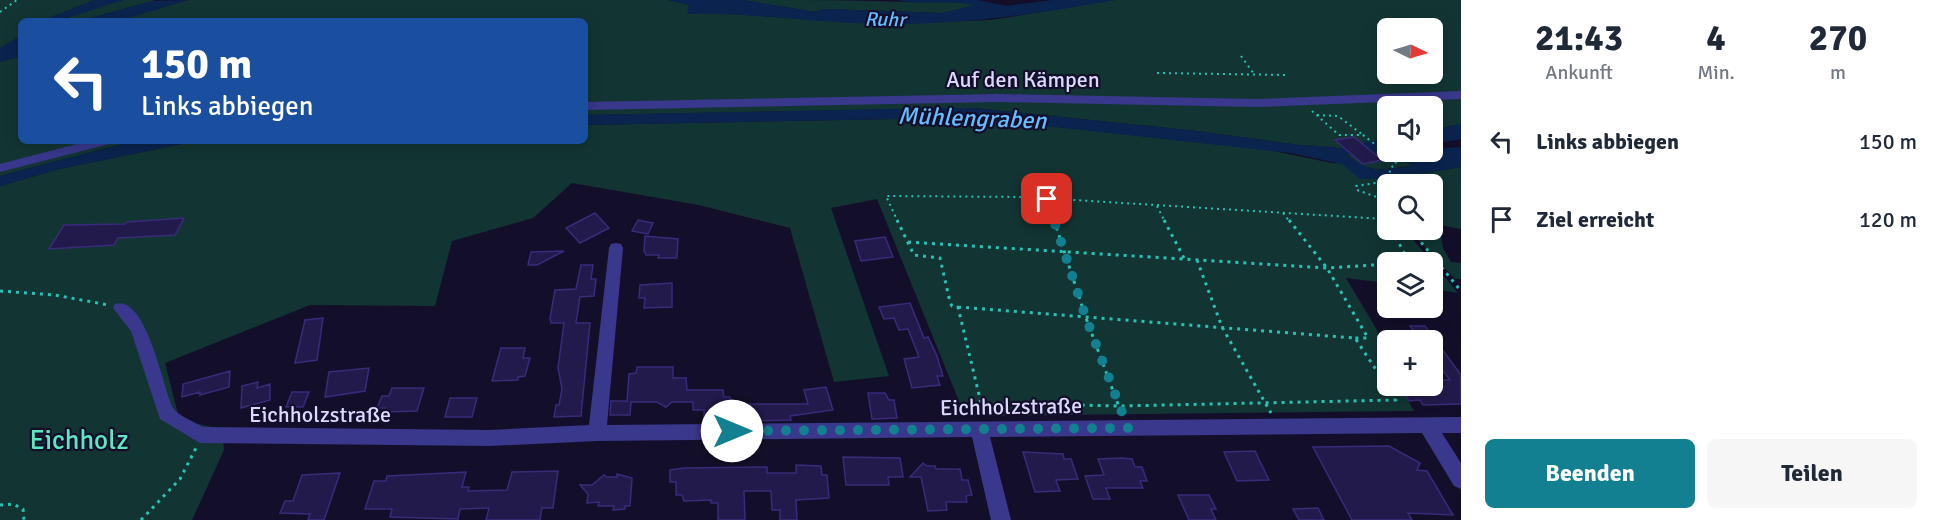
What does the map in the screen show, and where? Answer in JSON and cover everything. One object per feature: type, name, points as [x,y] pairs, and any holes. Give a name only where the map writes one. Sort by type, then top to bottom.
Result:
[{"type":"street","name":"Auf den Kämpen","points":[[588,106],[997,99],[1256,103],[1461,95]]},
{"type":"street","points":[[0,168],[92,144]]},
{"type":"street","points":[[597,433],[616,249]]},
{"type":"street","points":[[121,308],[138,328],[166,414],[200,435]]},
{"type":"street","points":[[1426,424],[1461,480]]},
{"type":"street","name":"Eichholzstraße","points":[[200,435],[490,438],[597,433],[1461,425]]},
{"type":"street","points":[[980,428],[1001,520]]},
{"type":"path","points":[[0,12],[17,0]]},
{"type":"path","points":[[1241,56],[1254,74]]},
{"type":"path","points":[[1157,74],[1287,75]]},
{"type":"path","points":[[1305,102],[1315,115],[1340,135],[1363,135]]},
{"type":"path","points":[[1315,115],[1338,116],[1368,138],[1394,159],[1396,163],[1390,169],[1390,174]]},
{"type":"path","points":[[1377,183],[1356,186],[1357,190],[1377,197]]},
{"type":"path","points":[[1283,213],[1327,268],[1368,339],[952,306],[940,258],[914,255],[886,196],[1047,199],[1157,206],[1283,213],[1377,219]]},
{"type":"path","points":[[1047,199],[1086,318],[1128,428]]},
{"type":"path","points":[[1157,206],[1184,259]]},
{"type":"path","points":[[1419,240],[1461,291]]},
{"type":"path","points":[[908,243],[1327,268],[1377,265]]},
{"type":"path","points":[[1197,260],[1222,327],[1264,403]]},
{"type":"path","points":[[0,291],[55,295],[121,308]]},
{"type":"path","points":[[958,307],[981,403],[1120,406],[1396,400],[1355,338]]},
{"type":"path","points":[[141,520],[174,490],[191,462],[200,435]]},
{"type":"path","points":[[0,505],[13,504],[23,509],[24,520]]},
{"type":"green space","points":[[0,0],[94,0],[49,18],[18,18],[18,38],[0,48]]},
{"type":"green space","points":[[123,0],[156,0],[91,18],[67,18]]},
{"type":"green space","points":[[188,0],[669,0],[689,5],[688,14],[715,13],[880,24],[991,20],[1115,0],[1461,0],[1461,93],[1318,99],[588,105],[588,18],[127,18]]},
{"type":"green space","points":[[742,0],[951,2],[977,5],[943,13],[824,9],[815,12]]},
{"type":"green space","points":[[18,57],[18,144],[84,144],[0,167],[0,62]]},
{"type":"green space","points":[[1443,98],[1461,98],[1461,124],[1443,128]]},
{"type":"green space","name":"Eichholz","points":[[1377,99],[1377,141],[1364,143],[1377,155],[1377,162],[1405,162],[1414,166],[1377,170],[1361,165],[1377,174],[1377,240],[1413,240],[1424,252],[1377,252],[1377,282],[1346,278],[1377,330],[1377,396],[1406,396],[1414,411],[965,416],[877,199],[831,208],[889,376],[834,382],[790,228],[699,205],[572,183],[533,218],[452,241],[435,306],[310,305],[165,363],[178,414],[198,424],[222,429],[224,450],[192,520],[0,520],[0,186],[59,169],[181,144],[588,144],[588,125],[947,118],[992,120],[1259,148],[1332,163],[1360,164],[1335,147],[1299,145],[1197,131],[974,108],[588,115],[588,108],[996,100],[1143,102]]},
{"type":"green space","points":[[98,144],[123,144],[0,176],[0,170]]},
{"type":"green space","points":[[1461,167],[1461,229],[1443,226],[1443,174],[1417,174]]},
{"type":"green space","points":[[1418,240],[1442,240],[1443,248],[1451,262],[1461,263],[1461,279],[1455,279],[1443,266],[1443,252],[1430,252]]},
{"type":"green space","points":[[1443,275],[1458,293],[1443,291]]},
{"type":"water","points":[[94,0],[123,0],[72,16],[49,18]]},
{"type":"water","points":[[188,0],[127,18],[91,18],[152,1]]},
{"type":"water","name":"Ruhr","points":[[669,0],[742,0],[815,12],[824,9],[943,13],[975,5],[896,0],[977,0],[1007,6],[1052,0],[1115,0],[998,18],[939,23],[879,24],[687,14],[689,5]]},
{"type":"water","points":[[18,38],[18,57],[0,62],[0,48]]},
{"type":"water","points":[[974,108],[1197,131],[1299,145],[1335,147],[1361,165],[1377,170],[1414,166],[1405,162],[1443,162],[1443,148],[1461,147],[1461,167],[1417,174],[1377,174],[1377,179],[1360,179],[1342,164],[1291,153],[992,120],[947,118],[588,125],[588,115]]},
{"type":"water","points":[[1461,124],[1461,139],[1443,142],[1443,128]]},
{"type":"water","points":[[1377,141],[1377,154],[1364,142]]},
{"type":"water","points":[[123,144],[181,144],[59,169],[0,186],[0,176]]},
{"type":"building","points":[[1354,137],[1377,156],[1377,161],[1363,164],[1335,140]]},
{"type":"building","points":[[595,213],[609,228],[580,243],[566,228]]},
{"type":"building","points":[[184,218],[175,235],[118,238],[114,245],[49,249],[64,225],[125,224]]},
{"type":"building","points":[[638,220],[653,223],[648,234],[632,231]]},
{"type":"building","points":[[645,236],[678,239],[677,258],[658,258],[659,255],[646,255]]},
{"type":"building","points":[[885,237],[893,257],[861,261],[855,241]]},
{"type":"building","points":[[564,251],[537,265],[528,265],[531,252]]},
{"type":"building","points":[[581,265],[593,265],[591,279],[596,279],[594,296],[580,297],[576,323],[590,323],[581,416],[554,417],[562,389],[558,368],[564,323],[551,323],[550,318],[555,290],[576,289]]},
{"type":"building","points":[[672,283],[672,307],[644,308],[645,298],[639,298],[640,285]]},
{"type":"building","points":[[910,303],[924,338],[928,337],[937,356],[943,376],[937,376],[940,385],[912,388],[904,359],[919,357],[908,329],[899,330],[894,318],[884,319],[879,307]]},
{"type":"building","points":[[323,318],[317,360],[295,363],[305,320]]},
{"type":"building","points":[[1410,326],[1425,326],[1428,330],[1413,330]]},
{"type":"building","points":[[501,348],[525,348],[523,358],[530,358],[525,376],[518,377],[518,380],[492,381]]},
{"type":"building","points":[[1443,350],[1461,375],[1461,404],[1423,405],[1420,400],[1409,401],[1406,396],[1443,396],[1443,380],[1450,380],[1443,371]]},
{"type":"building","points":[[637,367],[673,367],[673,378],[686,378],[687,390],[723,390],[724,397],[730,397],[730,404],[808,404],[804,390],[826,387],[833,410],[790,416],[791,420],[704,422],[704,410],[693,410],[693,402],[672,402],[666,407],[657,402],[631,402],[630,415],[610,415],[611,401],[627,401],[629,374],[636,373]]},
{"type":"building","points":[[369,368],[365,391],[325,397],[329,372]]},
{"type":"building","points":[[230,371],[229,387],[182,397],[183,384]]},
{"type":"building","points":[[258,382],[257,388],[270,384],[270,400],[241,408],[242,386]]},
{"type":"building","points":[[392,388],[424,388],[417,411],[384,412],[385,408],[377,408],[382,396],[389,396]]},
{"type":"building","points":[[292,392],[309,392],[303,407],[286,407]]},
{"type":"building","points":[[868,393],[885,393],[889,400],[894,400],[897,418],[872,419]]},
{"type":"building","points":[[450,398],[477,398],[472,417],[445,417]]},
{"type":"building","points":[[1389,446],[1420,463],[1417,470],[1427,471],[1453,515],[1408,513],[1412,520],[1352,520],[1313,447]]},
{"type":"building","points":[[1255,451],[1269,480],[1237,481],[1224,452]]},
{"type":"building","points":[[1023,452],[1063,454],[1064,459],[1071,459],[1078,479],[1056,480],[1060,491],[1035,492]]},
{"type":"building","points":[[843,457],[900,458],[903,477],[888,477],[889,485],[846,485]]},
{"type":"building","points":[[1098,459],[1132,459],[1135,467],[1142,467],[1147,481],[1140,481],[1143,488],[1106,488],[1110,499],[1093,499],[1085,476],[1104,475]]},
{"type":"building","points":[[923,463],[927,466],[935,466],[936,469],[960,469],[962,480],[968,480],[972,495],[966,496],[967,502],[946,502],[947,510],[928,511],[921,477],[910,477]]},
{"type":"building","points":[[796,465],[821,466],[822,475],[827,475],[829,498],[796,500],[797,520],[780,520],[780,510],[772,510],[771,491],[744,491],[745,520],[718,520],[718,503],[711,503],[711,500],[684,501],[682,495],[676,495],[676,482],[670,482],[670,470],[684,468],[767,467],[767,473],[796,473]]},
{"type":"building","points":[[558,471],[553,508],[542,508],[540,520],[486,520],[489,508],[460,509],[458,519],[390,517],[392,509],[365,509],[374,481],[386,481],[387,476],[466,472],[462,487],[469,487],[468,491],[507,490],[512,472]]},
{"type":"building","points":[[340,473],[324,520],[308,520],[310,514],[280,513],[285,501],[293,501],[302,475]]},
{"type":"building","points":[[617,474],[632,478],[630,506],[613,510],[614,506],[598,506],[599,502],[587,503],[588,494],[580,485],[592,485],[604,475],[617,477]]},
{"type":"building","points":[[1178,495],[1209,495],[1216,509],[1211,509],[1216,520],[1189,520]]},
{"type":"building","points":[[1318,508],[1324,520],[1299,520],[1293,509]]},
{"type":"waterway","name":"Mühlengraben","points":[[1324,152],[1333,153],[1377,146]]},
{"type":"route","points":[[732,431],[1128,428],[1086,318],[1047,199]]}]
